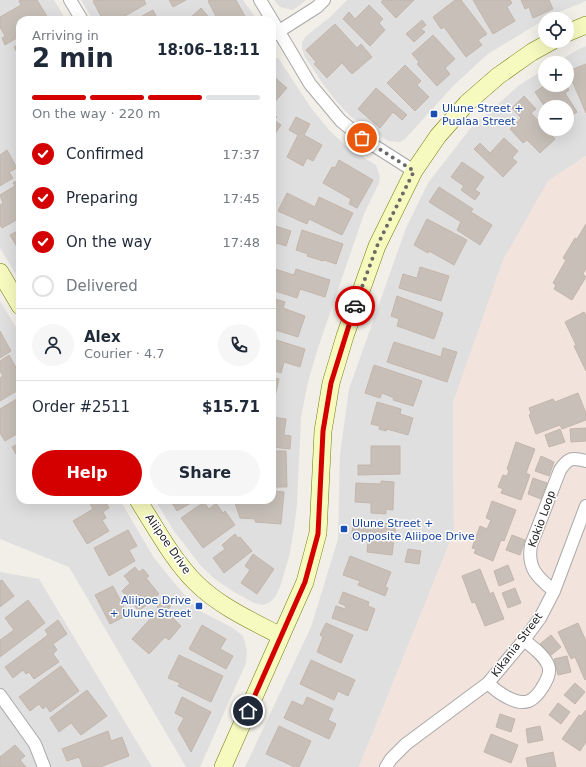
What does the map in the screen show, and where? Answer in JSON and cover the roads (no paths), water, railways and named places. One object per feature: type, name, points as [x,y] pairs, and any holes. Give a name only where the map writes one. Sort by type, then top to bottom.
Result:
[{"type":"street","points":[[70,0],[80,16]]},
{"type":"street","points":[[260,0],[270,16]]},
{"type":"street","points":[[276,32],[317,7],[324,0]]},
{"type":"street","points":[[574,29],[586,25]]},
{"type":"street","points":[[276,34],[310,84],[341,121],[362,138],[414,171]]},
{"type":"street","points":[[223,767],[305,582],[318,534],[323,431],[331,383],[345,336],[377,246],[414,171],[438,136],[467,103],[498,76],[539,48]]},
{"type":"street","points":[[0,272],[16,299]]},
{"type":"street","name":"Kokio Loop","points":[[554,591],[540,580],[532,567],[529,557],[531,545],[560,470],[566,462],[576,458],[586,461]]},
{"type":"street","name":"Aliipoe Drive","points":[[141,504],[177,560],[196,584],[219,602],[281,636]]},
{"type":"street","name":"Kikania Street","points":[[386,767],[391,759],[406,744],[488,683],[524,640],[540,618],[554,591],[583,524],[586,506]]},
{"type":"street","points":[[488,683],[498,693],[517,701],[528,701],[537,696],[547,681],[549,668],[544,658],[524,640]]},
{"type":"street","points":[[0,695],[35,744],[44,767]]},
{"type":"place","name":"Ulune Street + Pualaa Street","points":[[434,114]]},
{"type":"place","name":"Ulune Street + Opposite Aliipoe Drive","points":[[344,529]]},
{"type":"place","name":"Aliipoe Drive + Ulune Street","points":[[199,606]]}]
